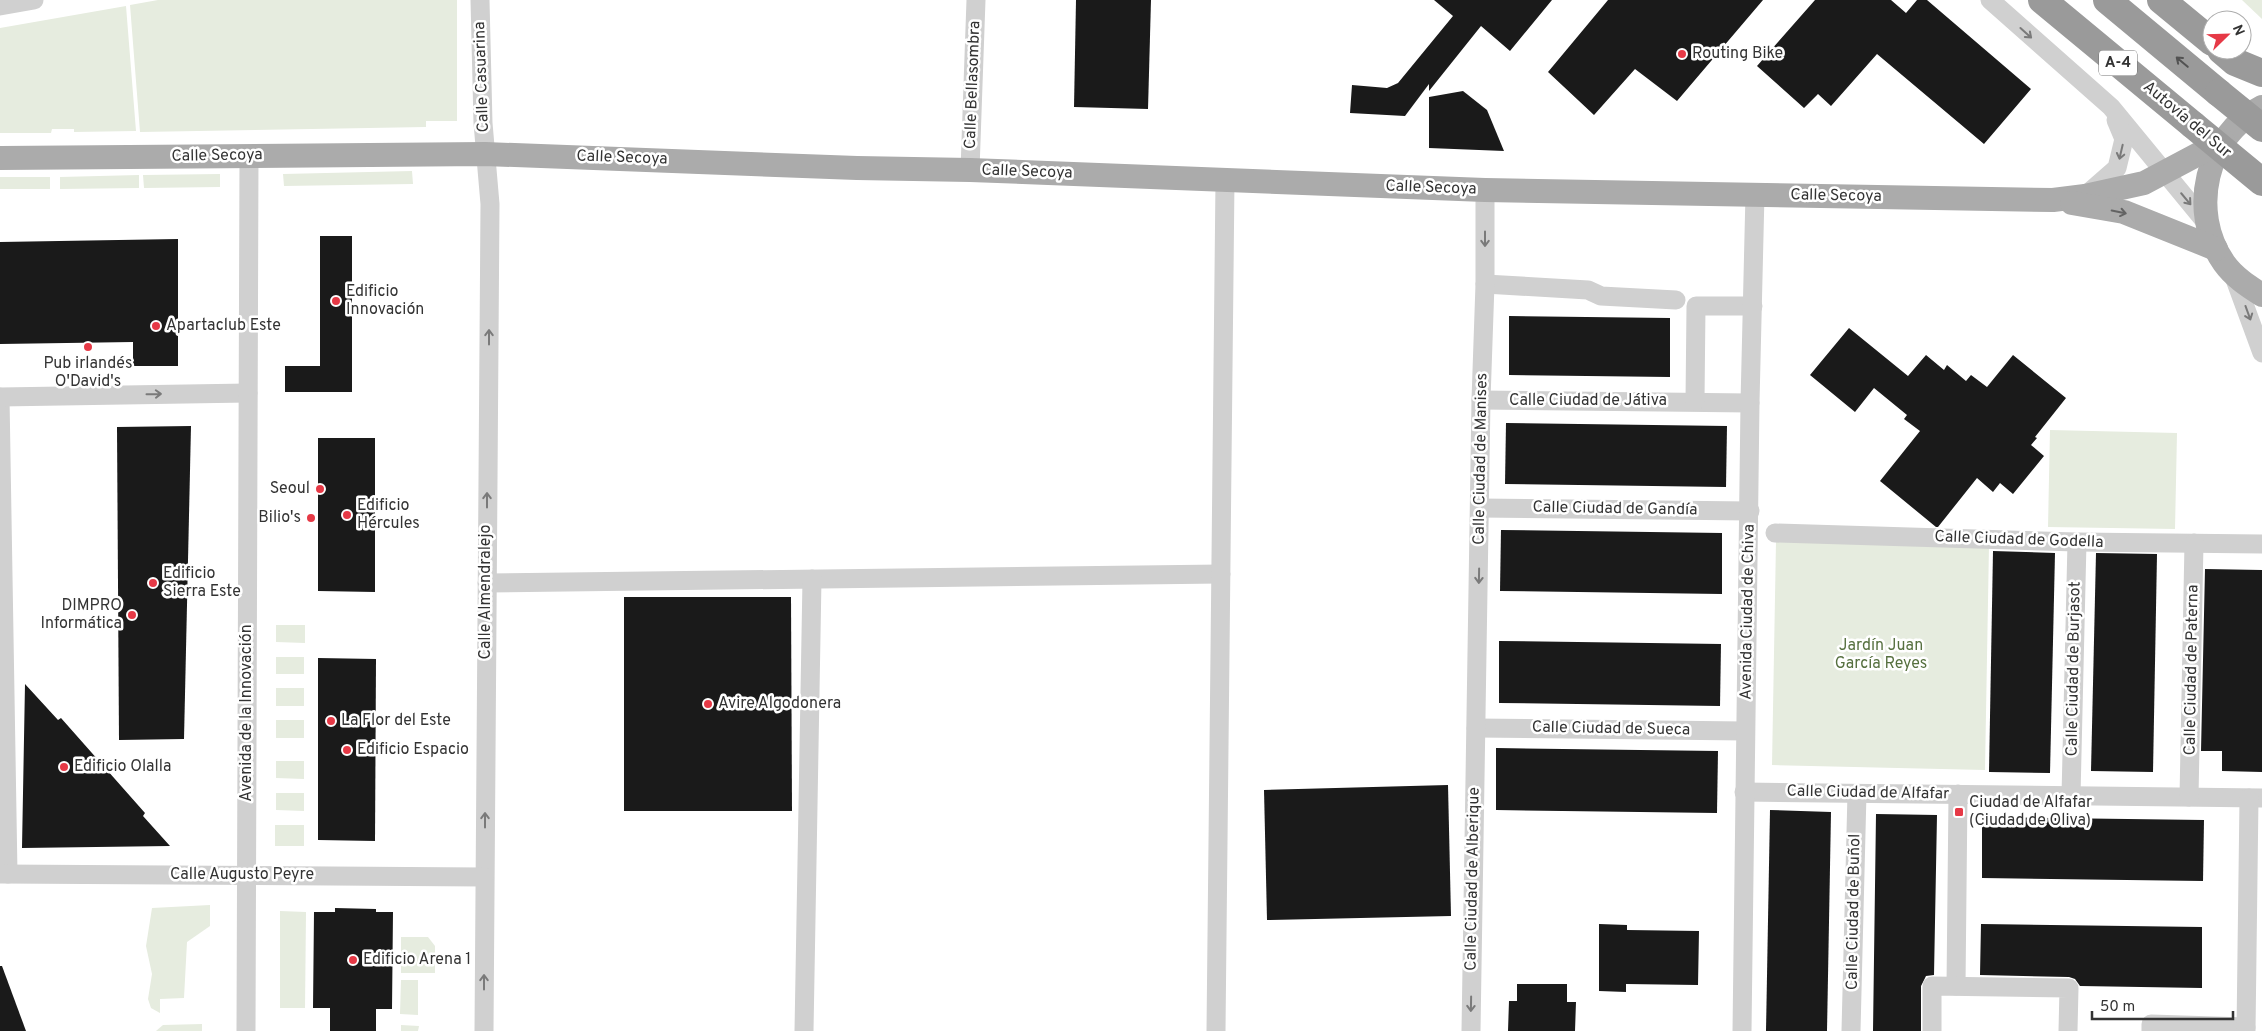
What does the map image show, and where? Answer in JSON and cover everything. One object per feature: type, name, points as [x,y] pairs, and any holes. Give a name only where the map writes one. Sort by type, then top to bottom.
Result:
[{"type":"highway","name":"Autovía del Sur","points":[[2042,0],[2262,182]]},
{"type":"highway","name":"A-4","points":[[2107,0],[2262,128]]},
{"type":"highway","points":[[2161,0],[2202,34]]},
{"type":"highway","points":[[2233,60],[2262,73]]},
{"type":"main road","points":[[2262,107],[2246,117],[2223,141],[2206,182],[2205,196],[2208,225],[2216,249],[2233,274],[2262,295]]},
{"type":"main road","points":[[2053,200],[2084,196],[2144,183],[2223,141]]},
{"type":"main road","name":"Calle Secoya","points":[[0,158],[485,154],[1485,190],[2053,200]]},
{"type":"main road","points":[[2053,200],[2124,212],[2216,249]]},
{"type":"street","name":"Calle Casuarina","points":[[480,0],[485,154]]},
{"type":"street","name":"Calle Bellasombra","points":[[970,170],[976,0]]},
{"type":"street","points":[[1990,0],[2111,107],[2208,225]]},
{"type":"street","points":[[0,6],[26,1]]},
{"type":"street","points":[[2084,196],[2118,168],[2124,138],[2111,107]]},
{"type":"street","name":"Calle Almendralejo","points":[[484,1031],[490,204],[485,154]]},
{"type":"street","name":"Avenida de la Innovación","points":[[246,1031],[249,155]]},
{"type":"street","points":[[1216,1031],[1225,180]]},
{"type":"street","name":"Calle Ciudad de Manises","points":[[1476,728],[1481,400],[1485,284],[1485,190]]},
{"type":"street","name":"Avenida Ciudad de Chiva","points":[[1742,1031],[1750,403],[1755,194]]},
{"type":"street","points":[[2233,274],[2262,353]]},
{"type":"street","points":[[1485,284],[1588,290],[1602,296],[1676,300]]},
{"type":"street","points":[[1695,401],[1696,306],[1753,306]]},
{"type":"street","points":[[4,874],[0,397],[248,393]]},
{"type":"street","name":"Calle Ciudad de Játiva","points":[[1481,400],[1750,403]]},
{"type":"street","name":"Calle Ciudad de Gandía","points":[[1480,508],[1750,510]]},
{"type":"street","name":"Calle Ciudad de Godella","points":[[1775,533],[2077,542],[2262,544]]},
{"type":"street","name":"Calle Ciudad de Burjasot","points":[[2071,796],[2077,542]]},
{"type":"street","name":"Calle Ciudad de Paterna","points":[[2190,797],[2194,544]]},
{"type":"street","points":[[486,582],[1221,574]]},
{"type":"street","points":[[804,1031],[812,579]]},
{"type":"street","name":"Calle Ciudad de Sueca","points":[[1476,728],[1745,731]]},
{"type":"street","name":"Calle Ciudad de Alberique","points":[[1471,1031],[1476,728]]},
{"type":"street","name":"Calle Ciudad de Alfafar","points":[[1744,792],[2255,798]]},
{"type":"street","name":"Calle Ciudad de Buñol","points":[[1851,1031],[1857,793]]},
{"type":"street","points":[[1956,986],[1958,794]]},
{"type":"street","points":[[2151,1028],[2246,1029],[2255,798]]},
{"type":"street","name":"Calle Augusto Peyre","points":[[4,874],[484,877]]},
{"type":"street","points":[[1932,1031],[1932,986],[2069,988],[2068,1031]]},
{"type":"green space","points":[[158,0],[457,0],[457,121],[426,121],[426,127],[140,132],[130,5]]},
{"type":"green space","points":[[2242,0],[2262,0],[2262,19]]},
{"type":"green space","points":[[126,6],[136,131],[74,132],[74,129],[52,129],[51,133],[0,133],[0,28]]},
{"type":"green space","points":[[412,171],[413,184],[284,186],[283,174]]},
{"type":"green space","points":[[220,174],[220,187],[144,188],[143,175]]},
{"type":"green space","points":[[139,175],[139,188],[60,189],[60,177]]},
{"type":"green space","points":[[0,177],[50,177],[50,189],[0,189]]},
{"type":"green space","points":[[2050,430],[2177,433],[2175,529],[2048,527]]},
{"type":"green space","name":"Jardín Juan García Reyes","points":[[1776,541],[1989,545],[1985,770],[1772,765]]},
{"type":"green space","points":[[276,625],[305,625],[305,643],[276,642]]},
{"type":"green space","points":[[276,657],[304,657],[304,674],[276,674]]},
{"type":"green space","points":[[276,688],[304,688],[304,706],[276,706]]},
{"type":"green space","points":[[276,720],[304,720],[304,738],[276,738]]},
{"type":"green space","points":[[276,761],[304,761],[304,779],[276,778]]},
{"type":"green space","points":[[276,793],[304,793],[304,811],[276,810]]},
{"type":"green space","points":[[275,825],[304,825],[304,846],[275,846]]},
{"type":"green space","points":[[210,905],[210,926],[187,942],[184,998],[160,999],[160,1013],[151,1008],[148,999],[152,974],[146,946],[152,908]]},
{"type":"green space","points":[[280,911],[306,912],[305,1008],[280,1008]]},
{"type":"green space","points":[[401,937],[428,937],[435,946],[435,973],[401,973]]},
{"type":"green space","points":[[401,980],[418,980],[418,1015],[400,1014]]},
{"type":"green space","points":[[202,1024],[202,1031],[156,1031],[163,1025]]},
{"type":"green space","points":[[401,1025],[419,1026],[418,1031],[401,1031]]},
{"type":"building","points":[[1076,0],[1151,0],[1148,109],[1074,107]]},
{"type":"building","points":[[1434,0],[1552,0],[1510,51],[1481,26],[1429,91],[1429,84],[1405,116],[1350,113],[1352,85],[1387,88],[1398,83],[1453,16]]},
{"type":"building","points":[[1608,0],[1763,0],[1677,101],[1635,69],[1594,115],[1548,72]]},
{"type":"building","points":[[1815,0],[1891,0],[1906,13],[1917,0],[1927,0],[2031,89],[1984,144],[1877,54],[1831,106],[1818,94],[1804,108],[1757,66]]},
{"type":"building","points":[[1463,91],[1487,110],[1504,151],[1429,148],[1429,97]]},
{"type":"building","name":"Edificio Innovación","points":[[320,236],[352,236],[352,392],[285,392],[285,366],[320,366]]},
{"type":"building","points":[[178,239],[178,366],[133,366],[133,342],[0,344],[0,242]]},
{"type":"building","points":[[1509,316],[1670,318],[1670,377],[1509,375]]},
{"type":"building","points":[[1849,328],[1908,376],[1926,355],[1944,370],[1947,365],[1966,381],[1971,375],[1987,387],[2013,355],[2066,398],[2035,437],[2037,438],[2031,445],[2044,456],[2013,494],[2000,483],[1993,492],[1977,478],[1938,527],[1936,527],[1880,481],[1920,431],[1904,419],[1907,415],[1874,388],[1855,412],[1810,375]]},
{"type":"building","points":[[1506,423],[1727,426],[1726,487],[1505,484]]},
{"type":"building","name":"Edificio Sierra Este","points":[[191,426],[184,739],[119,740],[117,427]]},
{"type":"building","name":"Edificio Hércules","points":[[318,438],[375,438],[375,592],[318,591]]},
{"type":"building","points":[[1501,530],[1722,533],[1722,594],[1500,591]]},
{"type":"building","points":[[1993,551],[2055,553],[2050,773],[1989,772]]},
{"type":"building","points":[[2096,553],[2157,554],[2153,772],[2091,771]]},
{"type":"building","points":[[2205,569],[2262,570],[2262,772],[2222,771],[2222,751],[2201,751]]},
{"type":"building","name":"Avire Algodonera","points":[[624,597],[791,597],[792,811],[624,811]]},
{"type":"building","points":[[1499,641],[1721,644],[1720,706],[1499,703]]},
{"type":"building","name":"Edificio Espacio","points":[[318,658],[376,659],[375,841],[318,840]]},
{"type":"building","name":"Edificio Olalla","points":[[25,684],[58,720],[61,718],[145,813],[143,816],[170,846],[22,848]]},
{"type":"building","points":[[1496,748],[1718,751],[1717,813],[1496,810]]},
{"type":"building","points":[[1448,785],[1451,916],[1267,920],[1264,790]]},
{"type":"building","points":[[1770,810],[1831,812],[1827,1031],[1766,1031]]},
{"type":"building","points":[[1876,814],[1937,815],[1934,975],[1926,976],[1921,986],[1921,1031],[1873,1031]]},
{"type":"building","points":[[1982,817],[2204,820],[2203,881],[1982,878]]},
{"type":"building","name":"Edificio Arena 1","points":[[335,908],[376,909],[376,912],[393,912],[392,1009],[376,1009],[376,1031],[330,1031],[330,1008],[313,1008],[314,912],[335,912]]},
{"type":"building","points":[[1599,924],[1627,925],[1627,930],[1699,931],[1698,985],[1626,984],[1626,992],[1599,991]]},
{"type":"building","points":[[1981,924],[2202,927],[2202,988],[2080,986],[2075,979],[2069,977],[1980,975]]},
{"type":"building","points":[[0,966],[2,966],[26,1031],[0,1031]]},
{"type":"building","points":[[1517,984],[1567,984],[1567,1002],[1576,1002],[1575,1031],[1508,1031],[1509,1001],[1517,1001]]},
{"type":"place","name":"Routing Bike","points":[[1682,54]]},
{"type":"place","name":"Edificio Innovación","points":[[336,301]]},
{"type":"place","name":"Apartaclub Este","points":[[156,326]]},
{"type":"place","name":"Pub irlandés O'David's","points":[[88,347]]},
{"type":"place","name":"Seoul","points":[[320,489]]},
{"type":"place","name":"Edificio Hércules","points":[[347,515]]},
{"type":"place","name":"Bilio's","points":[[311,518]]},
{"type":"place","name":"Edificio Sierra Este","points":[[153,583]]},
{"type":"place","name":"DIMPRO Informática","points":[[132,615]]},
{"type":"place","name":"Avire Algodonera","points":[[708,704]]},
{"type":"place","name":"La Flor del Este","points":[[331,721]]},
{"type":"place","name":"Edificio Espacio","points":[[347,750]]},
{"type":"place","name":"Edificio Olalla","points":[[64,767]]},
{"type":"place","name":"Ciudad de Alfafar (Ciudad de Oliva)","points":[[1959,812]]},
{"type":"place","name":"Edificio Arena 1","points":[[353,960]]}]
